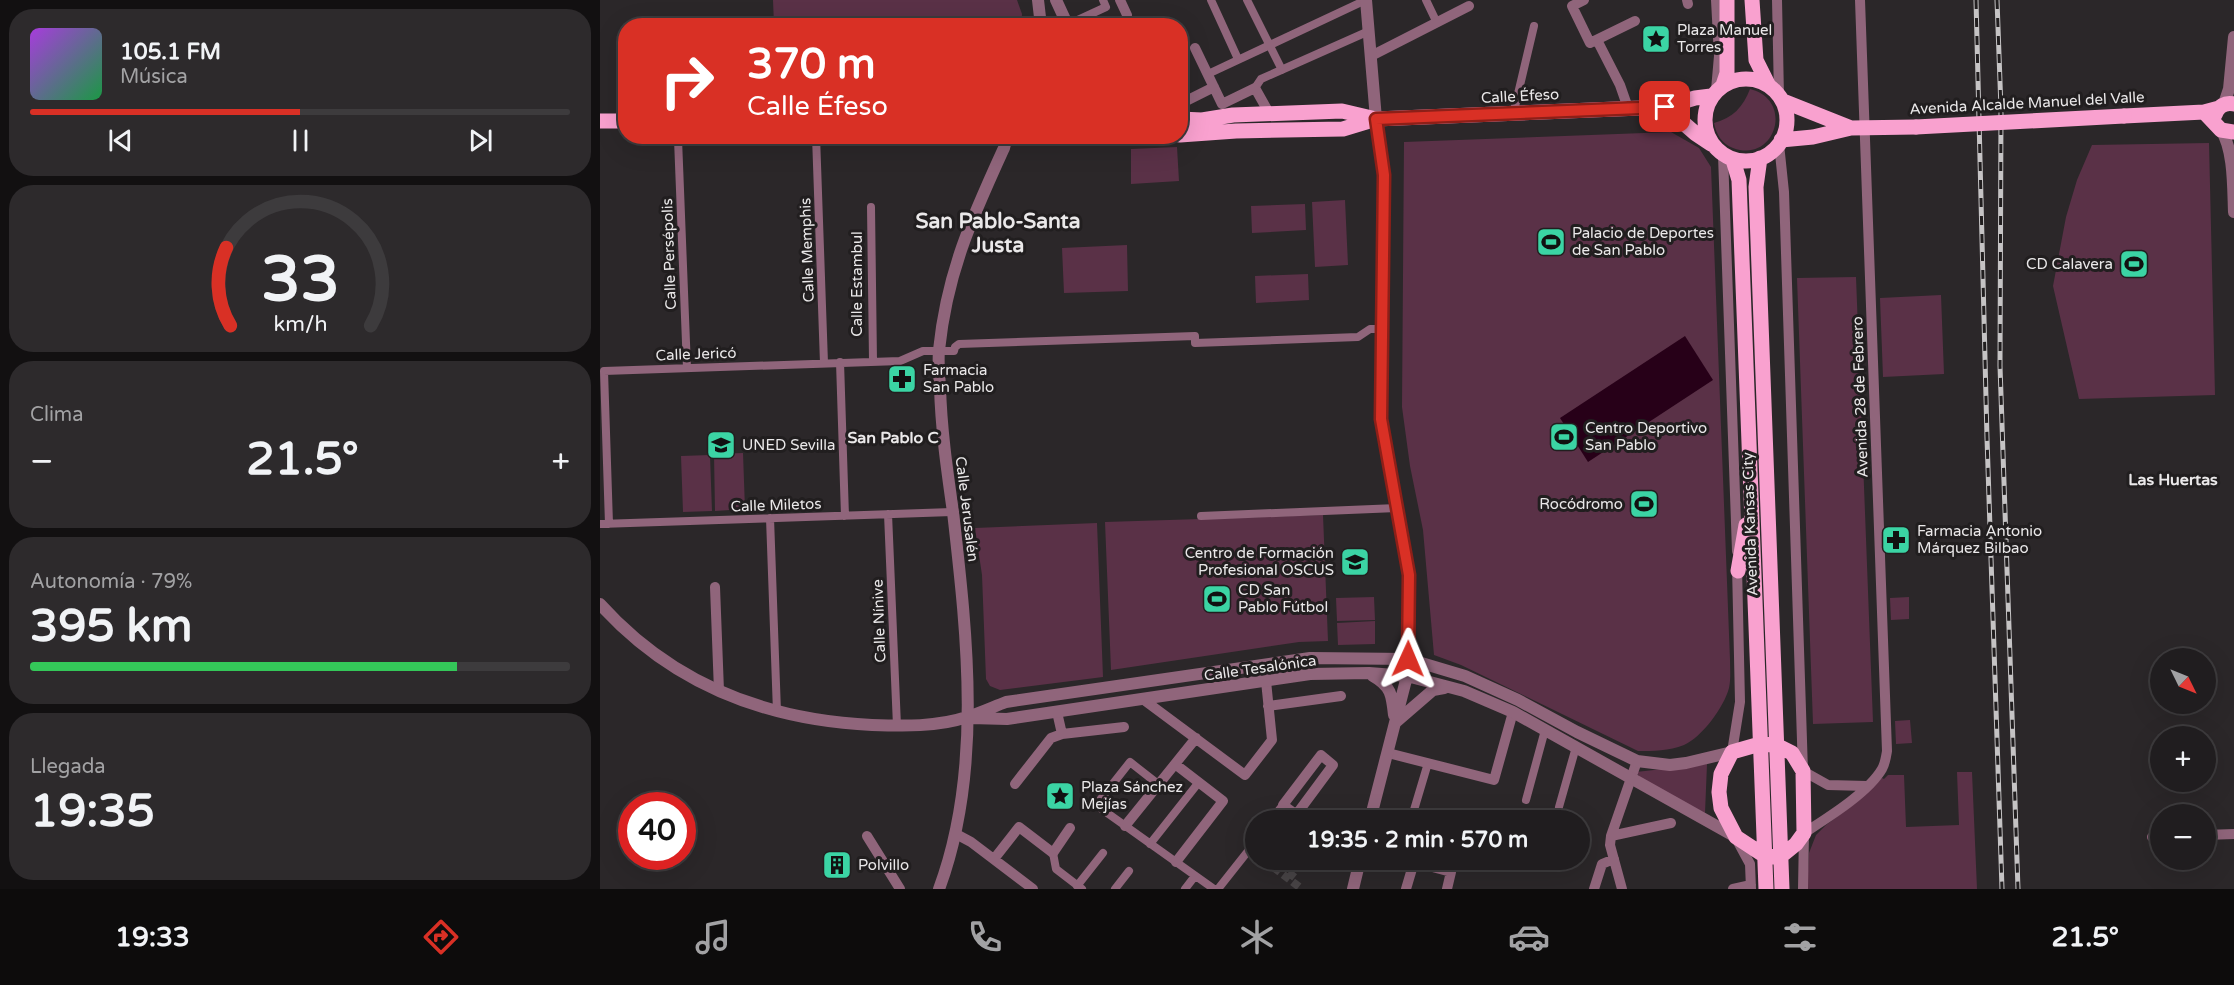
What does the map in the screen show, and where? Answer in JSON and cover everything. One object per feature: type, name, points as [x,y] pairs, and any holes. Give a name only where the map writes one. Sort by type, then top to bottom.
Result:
[{"type":"main road","points":[[1712,144],[1705,131],[1704,117],[1727,73],[1727,0]]},
{"type":"main road","points":[[1665,107],[1696,134],[1728,157],[1747,161],[1760,159],[1771,153],[1780,142],[1787,121],[1777,94],[1756,60],[1752,0]]},
{"type":"main road","points":[[1717,91],[1743,79],[1753,79],[1777,94]]},
{"type":"main road","name":"Calle Éfeso","points":[[1188,135],[1342,129],[1376,119],[1665,107],[1717,91]]},
{"type":"main road","name":"Avenida Alcalde Manuel del Valle","points":[[1777,94],[1811,114],[1858,128]]},
{"type":"main road","points":[[2224,130],[2215,117],[2228,101]]},
{"type":"main road","name":"Avenida Alcalde Manuel del Valle","points":[[1780,142],[1858,128],[2204,112],[2228,101]]},
{"type":"main road","name":"Calle Éfeso","points":[[1188,119],[1202,120],[1233,115],[1342,111],[1376,119]]},
{"type":"main road","points":[[2204,112],[2224,130]]},
{"type":"main road","points":[[600,121],[618,121]]},
{"type":"main road","name":"Avenida Kansas City","points":[[1728,157],[1739,180],[1751,495],[1768,744]]},
{"type":"main road","name":"Avenida Kansas City","points":[[1760,159],[1755,187],[1768,744],[1772,856],[1782,889]]},
{"type":"main road","points":[[1737,571],[1751,495]]},
{"type":"main road","points":[[1768,744],[1792,753],[1803,771],[1804,833],[1797,844],[1772,856],[1736,837],[1721,808],[1719,792],[1721,774],[1732,752],[1768,744]]},
{"type":"main road","name":"Avenida Kansas City","points":[[1756,888],[1772,856]]},
{"type":"street","points":[[1038,0],[1041,18]]},
{"type":"street","points":[[1056,0],[1064,18]]},
{"type":"street","points":[[1081,18],[1106,6],[1103,0]]},
{"type":"street","points":[[1120,0],[1127,15]]},
{"type":"street","points":[[1210,0],[1238,59]]},
{"type":"street","points":[[1247,0],[1282,70]]},
{"type":"street","points":[[1208,74],[1366,0],[1376,119],[1384,175],[1381,419],[1409,575],[1407,676],[1374,810]]},
{"type":"street","points":[[1426,0],[1437,23]]},
{"type":"street","points":[[1584,0],[1572,6],[1590,43],[1635,21]]},
{"type":"street","points":[[1716,0],[1719,56],[1717,91]]},
{"type":"street","points":[[1777,0],[1777,94]]},
{"type":"street","name":"Avenida 28 de Febrero","points":[[1804,833],[1838,811],[1867,786],[1882,769],[1887,751],[1858,128],[1860,0]]},
{"type":"street","points":[[1371,56],[1469,6]]},
{"type":"street","points":[[1513,115],[1534,26]]},
{"type":"street","points":[[1195,48],[1222,104],[1256,88],[1261,80],[1369,31]]},
{"type":"street","points":[[2228,101],[2234,37]]},
{"type":"street","points":[[1597,40],[1620,85],[1628,108]]},
{"type":"street","points":[[1188,100],[1214,87]]},
{"type":"street","points":[[1256,88],[1269,114]]},
{"type":"street","points":[[2224,130],[2232,147],[2234,212]]},
{"type":"street","points":[[1780,142],[1784,192],[1803,771],[1828,786],[1867,786]]},
{"type":"street","name":"Calle Persépolis","points":[[678,144],[687,368]]},
{"type":"street","name":"Calle Memphis","points":[[816,144],[825,363]]},
{"type":"street","name":"Calle Jerusalén","points":[[939,889],[956,834],[964,791],[967,717],[964,630],[940,405],[939,352],[947,297],[957,260],[970,220],[1005,144]]},
{"type":"street","name":"Avenida Kansas City","points":[[1728,157],[1740,702],[1732,752]]},
{"type":"street","name":"Calle Estambul","points":[[871,207],[873,361]]},
{"type":"street","name":"Calle Jericó","points":[[609,524],[604,371],[900,361],[923,351],[954,351],[959,344],[1195,336],[1195,343],[1358,337],[1370,329],[1381,329]]},
{"type":"street","points":[[840,362],[845,516]]},
{"type":"street","points":[[1201,516],[1397,508]]},
{"type":"street","name":"Calle Miletos","points":[[600,524],[952,512]]},
{"type":"street","name":"Calle Nínive","points":[[888,514],[897,726]]},
{"type":"street","points":[[770,518],[777,712]]},
{"type":"street","points":[[715,587],[719,691]]},
{"type":"street","name":"Calle Tesalónica","points":[[600,604],[628,633],[657,657],[719,691],[777,712],[840,723],[926,725],[967,717],[1006,702],[1310,658],[1408,659],[1465,676],[1518,700],[1637,761],[1670,765],[1732,752]]},
{"type":"street","points":[[1369,673],[1385,683],[1392,698],[1395,723]]},
{"type":"street","name":"Calle Tesalónica","points":[[967,717],[1007,719],[1310,674],[1369,673],[1407,676],[1464,691],[1513,712],[1736,837]]},
{"type":"street","points":[[1144,700],[1245,775],[1272,740],[1266,681]]},
{"type":"street","points":[[1395,723],[1434,690],[1449,687]]},
{"type":"street","points":[[1268,706],[1341,696]]},
{"type":"street","points":[[1388,753],[1494,780],[1518,700]]},
{"type":"street","points":[[1057,712],[1062,734]]},
{"type":"street","points":[[1015,784],[1051,738],[1062,734],[1124,727]]},
{"type":"street","points":[[1526,800],[1545,730]]},
{"type":"street","points":[[1125,826],[1196,738]]},
{"type":"street","points":[[1559,807],[1576,747]]},
{"type":"street","points":[[1280,810],[1321,754],[1333,765],[1305,810]]},
{"type":"street","points":[[1622,889],[1614,860],[1611,836],[1637,761]]},
{"type":"street","points":[[1158,784],[1131,762],[1096,805],[1213,889]]},
{"type":"street","points":[[1414,810],[1428,763]]},
{"type":"street","points":[[1175,764],[1223,801],[1176,862]]},
{"type":"street","points":[[1150,844],[1198,782]]},
{"type":"street","points":[[1283,806],[1289,810]]},
{"type":"street","points":[[1611,836],[1671,824]]},
{"type":"street","points":[[994,859],[1019,827],[1053,853],[1056,869],[1080,887],[1103,853]]},
{"type":"street","points":[[1053,853],[1070,828]]},
{"type":"street","points":[[1803,889],[1804,833]]},
{"type":"street","points":[[956,834],[1034,889]]},
{"type":"street","points":[[2216,835],[2234,834]]},
{"type":"street","points":[[867,836],[900,889]]},
{"type":"street","points":[[1733,889],[1756,888],[1750,864],[1736,837]]},
{"type":"street","points":[[1218,889],[1245,855]]},
{"type":"street","points":[[1594,889],[1602,864],[1614,860]]},
{"type":"street","points":[[1353,889],[1357,870]]},
{"type":"street","points":[[1406,889],[1411,870]]},
{"type":"street","points":[[1444,870],[1451,872],[1447,889]]},
{"type":"street","points":[[1115,889],[1129,871]]},
{"type":"street","points":[[1185,889],[1195,876]]},
{"type":"shaded area","points":[[773,0],[1017,0],[1022,14],[1022,18],[774,18]]},
{"type":"shaded area","points":[[1750,89],[1764,95],[1772,105],[1775,117],[1774,129],[1769,139],[1760,147],[1748,151],[1726,144],[1718,135],[1714,123],[1727,118],[1736,111]]},
{"type":"shaded area","name":"Centro Deportivo San Pablo","points":[[1671,132],[1699,148],[1711,167],[1730,678],[1726,696],[1717,712],[1691,741],[1673,748],[1638,751],[1461,665],[1434,655],[1423,530],[1410,466],[1402,407],[1404,142]]},
{"type":"shaded area","name":"CD Calavera","points":[[2209,143],[2215,395],[2079,399],[2053,286],[2066,217],[2077,180],[2092,145]]},
{"type":"shaded area","points":[[1177,147],[1179,181],[1131,184],[1131,149]]},
{"type":"shaded area","points":[[1345,200],[1348,265],[1315,267],[1312,202]]},
{"type":"shaded area","points":[[1305,204],[1306,230],[1252,233],[1251,206]]},
{"type":"shaded area","points":[[1127,245],[1128,291],[1064,293],[1062,248]]},
{"type":"shaded area","points":[[1308,274],[1309,300],[1256,303],[1255,276]]},
{"type":"shaded area","points":[[1856,277],[1873,722],[1813,724],[1797,278]]},
{"type":"shaded area","points":[[1941,295],[1944,374],[1883,377],[1880,298]]},
{"type":"shaded area","points":[[1685,336],[1713,380],[1588,462],[1560,418]]},
{"type":"shaded area","points":[[743,453],[745,509],[715,511],[714,454]]},
{"type":"shaded area","points":[[710,455],[712,511],[683,512],[681,456]]},
{"type":"shaded area","name":"CD San Pablo Fútbol","points":[[1323,515],[1328,641],[1299,642],[1111,670],[1105,522]]},
{"type":"shaded area","points":[[1097,523],[1103,677],[1000,690],[990,686],[986,679],[982,575],[975,528]]},
{"type":"shaded area","points":[[1374,597],[1375,620],[1337,621],[1336,598]]},
{"type":"shaded area","points":[[1909,597],[1909,619],[1891,620],[1890,598]]},
{"type":"shaded area","points":[[1375,621],[1375,644],[1338,645],[1337,623]]},
{"type":"shaded area","points":[[1910,720],[1912,743],[1896,744],[1895,721]]},
{"type":"shaded area","points":[[1707,764],[1705,813],[1642,780],[1636,772]]},
{"type":"shaded area","points":[[1957,772],[1972,772],[1977,889],[1807,889],[1809,853],[1816,835],[1888,775],[1904,775],[1906,827],[1959,825]]},
{"type":"tunnel","points":[[1277,870],[1302,889]]},
{"type":"tunnel","points":[[1289,878],[1295,870]]},
{"type":"railway","points":[[1976,0],[1987,438],[2002,889]]},
{"type":"railway","points":[[1997,0],[2001,109],[2000,366],[2018,889]]},
{"type":"place","name":"Plaza Manuel Torres","points":[[1656,39]]},
{"type":"place","name":"Palacio de Deportes de San Pablo","points":[[1551,242]]},
{"type":"place","name":"CD Calavera","points":[[2134,264]]},
{"type":"place","name":"Farmacia San Pablo","points":[[902,379]]},
{"type":"place","name":"Centro Deportivo San Pablo","points":[[1564,437]]},
{"type":"place","name":"UNED Sevilla","points":[[721,445]]},
{"type":"place","name":"Rocódromo","points":[[1644,504]]},
{"type":"place","name":"Farmacia Antonio Márquez Bilbao","points":[[1896,540]]},
{"type":"place","name":"Centro de Formación Profesional OSCUS","points":[[1355,562]]},
{"type":"place","name":"CD San Pablo Fútbol","points":[[1217,599]]},
{"type":"place","name":"Plaza Sánchez Mejías","points":[[1060,796]]},
{"type":"place","name":"Polvillo","points":[[837,865]]},
{"type":"district","name":"San Pablo-Santa Justa","points":[[998,233]]},
{"type":"district","name":"San Pablo C","points":[[893,438]]},
{"type":"district","name":"Las Huertas","points":[[2173,480]]},
{"type":"route","points":[[1408,659],[1409,575],[1381,419],[1384,175],[1376,119],[1665,107]]}]
